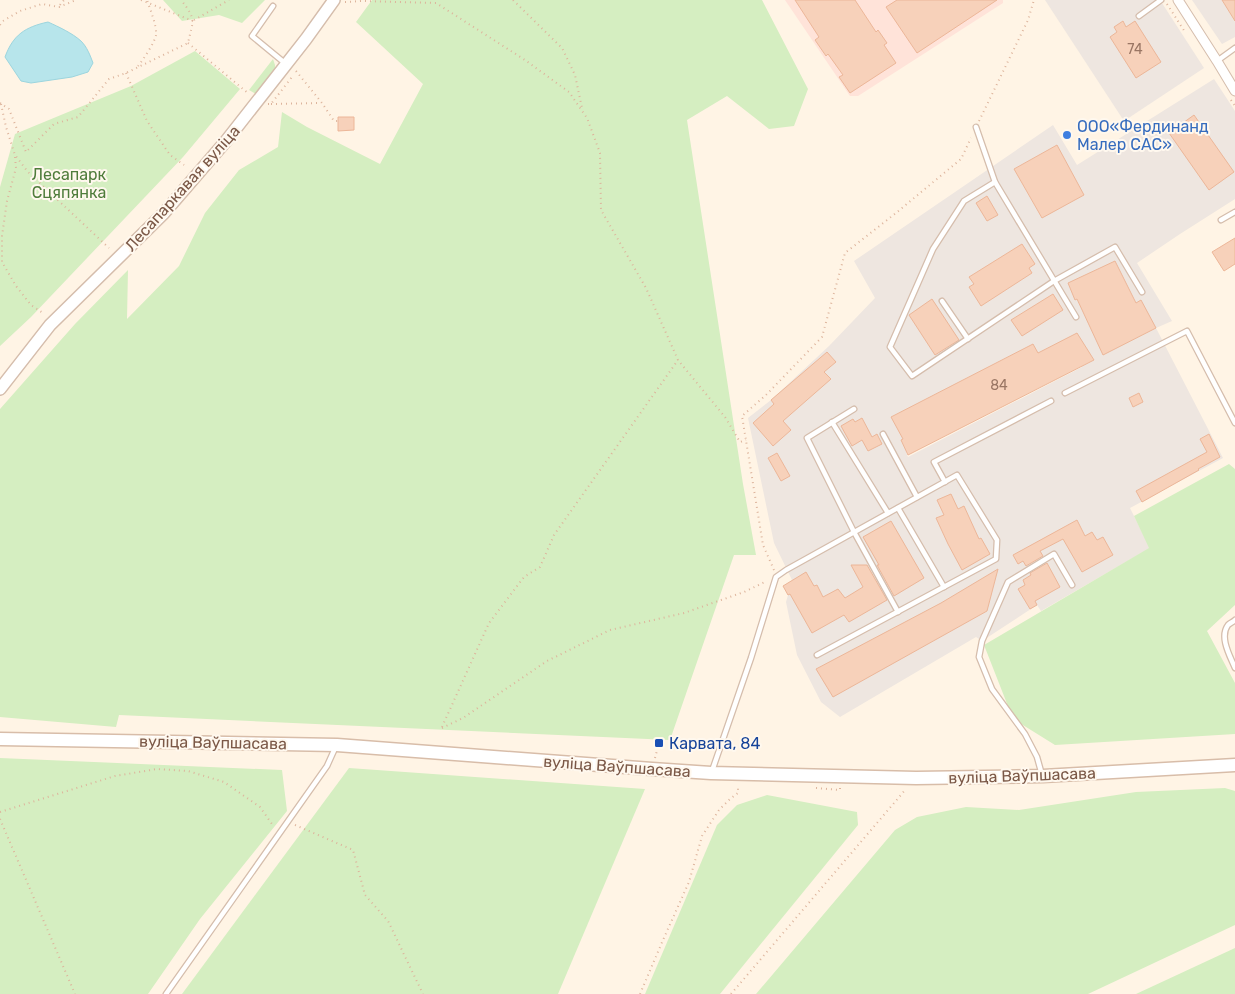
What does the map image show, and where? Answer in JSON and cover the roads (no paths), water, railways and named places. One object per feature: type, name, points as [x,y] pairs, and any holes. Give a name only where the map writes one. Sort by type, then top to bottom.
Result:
[{"type":"main road","name":"вуліца Ваўпшасава","points":[[0,739],[337,745],[711,773],[916,778],[1043,776],[1235,764]]},
{"type":"street","points":[[1178,0],[1217,60],[1235,92]]},
{"type":"street","name":"Лесапаркавая вуліца","points":[[0,389],[50,324],[164,213],[291,68],[333,1]]},
{"type":"lane","points":[[1139,16],[1161,0]]},
{"type":"lane","points":[[273,6],[252,36],[291,68]]},
{"type":"lane","points":[[1217,60],[1235,48]]},
{"type":"lane","points":[[976,127],[995,182],[1076,317]]},
{"type":"lane","points":[[995,182],[964,201],[932,249],[890,347],[912,376],[1054,281],[1115,247],[1142,292]]},
{"type":"lane","points":[[1221,220],[1235,212]]},
{"type":"lane","points":[[942,301],[968,339]]},
{"type":"lane","points":[[1066,393],[1187,331],[1235,423]]},
{"type":"lane","points":[[945,482],[934,462],[1051,400]]},
{"type":"lane","points":[[854,409],[807,438],[854,532],[898,612]]},
{"type":"lane","points":[[832,422],[888,513]]},
{"type":"lane","points":[[883,434],[917,497]]},
{"type":"lane","points":[[711,773],[751,658],[776,577],[957,475],[997,540],[996,559],[817,656]]},
{"type":"lane","points":[[898,508],[944,587]]},
{"type":"lane","points":[[1043,776],[1038,757],[1025,734],[992,689],[979,656],[982,641],[1008,582],[1054,554],[1072,585]]},
{"type":"lane","points":[[1235,620],[1228,625],[1224,636],[1235,668]]},
{"type":"lane","points":[[166,994],[327,766],[337,745]]},
{"type":"water","points":[[48,22],[81,41],[87,48],[93,63],[88,72],[72,77],[31,83],[21,81],[5,57],[8,49],[26,29]]},
{"type":"place","name":"ООО«Фердинанд Малер САС»","points":[[1067,135]]},
{"type":"place","name":"Карвата, 84","points":[[659,743]]},
{"type":"park label","name":"Лесапарк Сцяпянка","points":[[69,183]]}]
